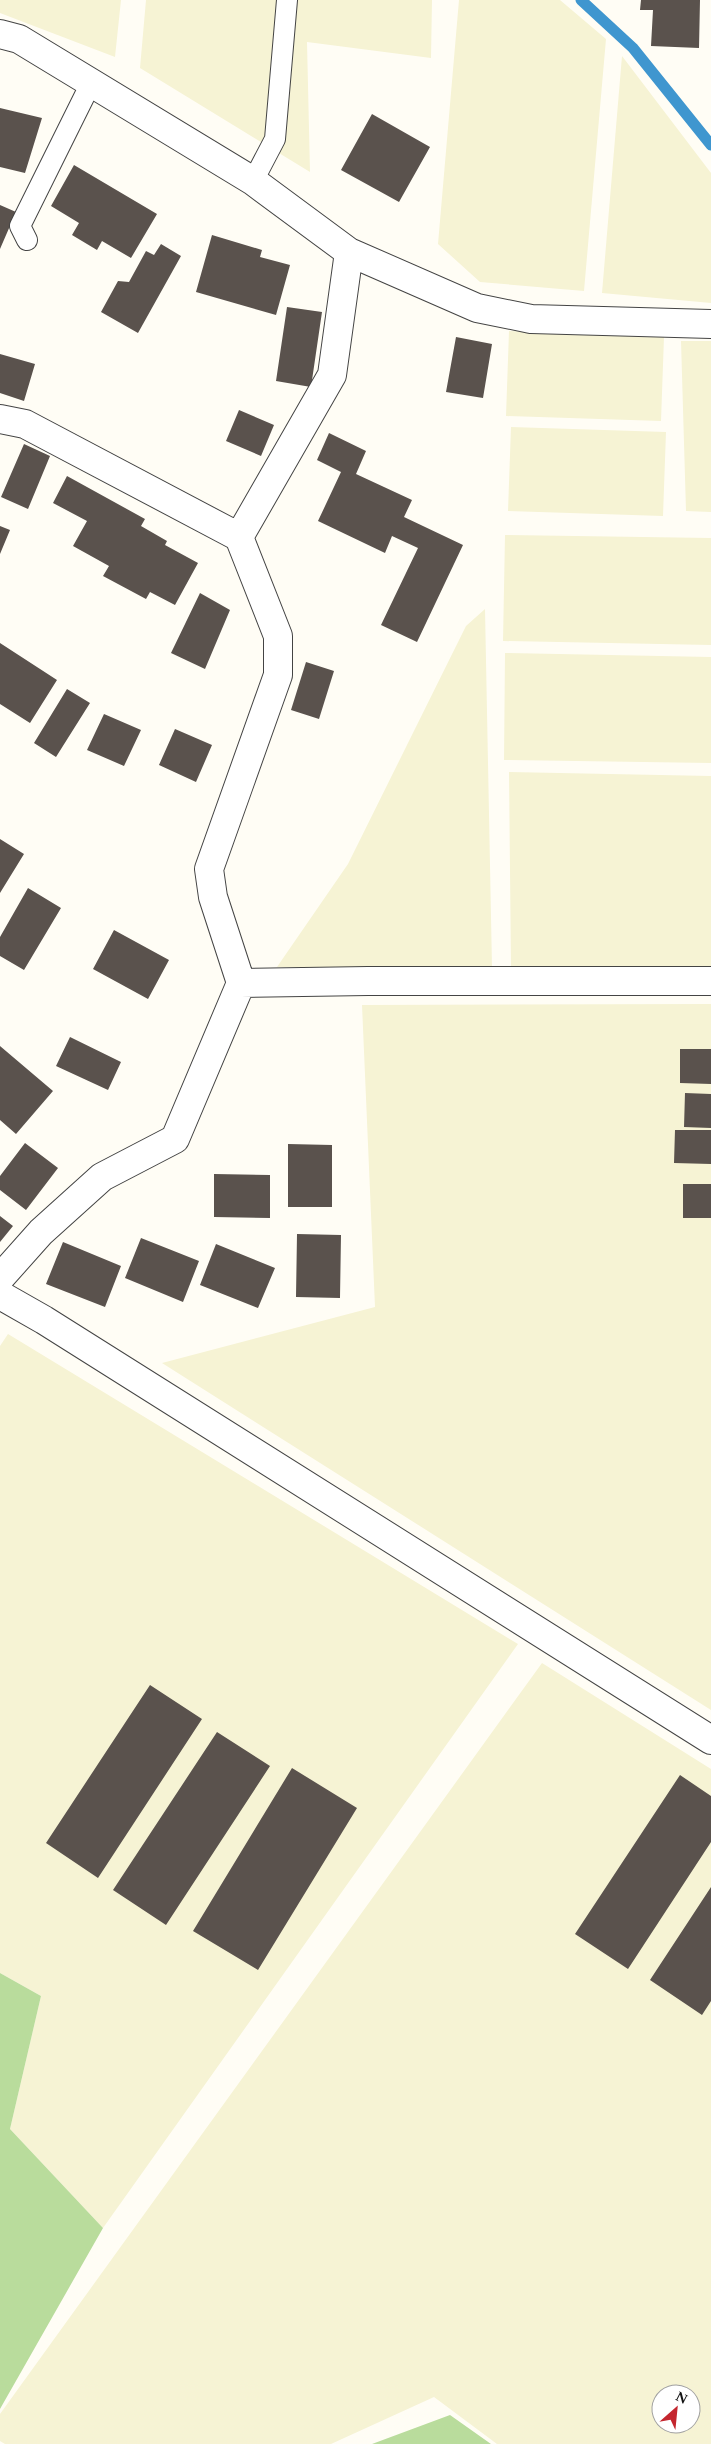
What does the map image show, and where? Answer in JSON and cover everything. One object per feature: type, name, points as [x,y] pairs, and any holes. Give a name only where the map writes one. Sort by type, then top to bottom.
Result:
[{"type":"street","points":[[0,34],[19,39],[253,181],[349,252],[477,308],[531,319],[711,324]]},
{"type":"street","points":[[239,537],[332,375],[349,252]]},
{"type":"street","points":[[0,420],[25,424],[239,537],[278,636],[278,675],[209,869],[213,897],[241,983],[175,1139],[102,1178],[41,1232],[0,1278]]},
{"type":"street","points":[[241,983],[711,981]]},
{"type":"street","points":[[0,1295],[44,1320],[711,1740]]},
{"type":"lane","points":[[253,181],[275,139],[288,0]]},
{"type":"lane","points":[[27,240],[20,226],[91,83]]},
{"type":"shaded area","points":[[0,0],[121,0],[115,57],[0,13]]},
{"type":"shaded area","points":[[146,0],[432,0],[431,58],[307,42],[310,172],[140,68]]},
{"type":"shaded area","points":[[459,0],[560,0],[606,39],[584,291],[480,282],[438,244]]},
{"type":"shaded area","points":[[622,56],[711,173],[711,303],[602,293]]},
{"type":"shaded area","points":[[509,331],[664,337],[661,421],[506,416]]},
{"type":"shaded area","points":[[681,341],[711,341],[711,512],[686,511]]},
{"type":"shaded area","points":[[511,427],[666,432],[663,516],[508,511]]},
{"type":"shaded area","points":[[505,535],[711,538],[711,645],[503,641]]},
{"type":"shaded area","points":[[485,609],[492,967],[277,967],[348,864],[466,626]]},
{"type":"shaded area","points":[[505,653],[711,657],[711,763],[504,760]]},
{"type":"shaded area","points":[[509,772],[711,776],[711,967],[511,968]]},
{"type":"shaded area","points":[[711,1004],[711,1710],[162,1363],[375,1307],[362,1005]]},
{"type":"shaded area","points":[[8,1334],[518,1644],[103,2228],[10,2129],[41,1996],[0,1973],[0,1346]]},
{"type":"shaded area","points":[[542,1663],[711,1769],[711,2444],[497,2444],[434,2397],[331,2444],[5,2444],[0,2441],[0,2414]]},
{"type":"green space","points":[[0,1973],[41,1996],[10,2129],[103,2228],[0,2409]]},
{"type":"green space","points":[[450,2415],[491,2444],[372,2444]]},
{"type":"building","points":[[641,0],[700,0],[699,48],[651,46],[653,10],[640,10]]},
{"type":"building","points":[[0,108],[42,118],[25,173],[0,167]]},
{"type":"building","points":[[372,114],[430,147],[399,202],[341,170]]},
{"type":"building","points":[[74,165],[157,214],[131,258],[102,241],[97,250],[72,235],[79,223],[51,206]]},
{"type":"building","points":[[0,205],[16,212],[0,249]]},
{"type":"building","points":[[212,235],[262,250],[260,257],[290,265],[276,315],[196,292]]},
{"type":"building","points":[[161,244],[181,256],[138,333],[101,312],[118,281],[129,282],[146,251],[154,255]]},
{"type":"building","points":[[287,307],[322,312],[311,387],[276,381]]},
{"type":"building","points":[[456,337],[492,344],[483,398],[446,392]]},
{"type":"building","points":[[0,354],[35,364],[24,401],[0,393]]},
{"type":"building","points":[[239,410],[274,425],[261,456],[226,441]]},
{"type":"building","points":[[329,433],[366,451],[356,474],[412,500],[404,517],[463,545],[417,642],[381,625],[418,548],[392,536],[385,553],[318,521],[341,472],[317,460]]},
{"type":"building","points":[[24,444],[50,456],[28,509],[1,497]]},
{"type":"building","points":[[67,476],[145,519],[141,526],[167,541],[165,545],[198,563],[175,605],[150,592],[146,599],[103,576],[109,566],[73,546],[87,521],[53,503]]},
{"type":"building","points":[[0,526],[10,530],[0,554]]},
{"type":"building","points":[[200,593],[230,610],[205,669],[171,653]]},
{"type":"building","points":[[0,643],[57,680],[30,723],[0,704]]},
{"type":"building","points":[[306,662],[334,671],[319,719],[291,710]]},
{"type":"building","points":[[67,689],[90,703],[56,757],[34,743]]},
{"type":"building","points":[[104,714],[141,730],[124,766],[87,750]]},
{"type":"building","points":[[175,729],[212,745],[196,782],[159,765]]},
{"type":"building","points":[[0,839],[24,854],[0,893]]},
{"type":"building","points":[[28,888],[61,908],[24,970],[0,956],[0,937]]},
{"type":"building","points":[[114,930],[169,960],[148,999],[93,969]]},
{"type":"building","points":[[70,1037],[121,1062],[108,1090],[56,1066]]},
{"type":"building","points":[[0,1046],[53,1091],[16,1134],[0,1120]]},
{"type":"building","points":[[680,1049],[711,1049],[711,1084],[680,1083]]},
{"type":"building","points":[[685,1093],[711,1094],[711,1128],[684,1127]]},
{"type":"building","points":[[675,1130],[711,1130],[711,1164],[674,1163]]},
{"type":"building","points":[[25,1143],[58,1168],[26,1210],[0,1190],[0,1176]]},
{"type":"building","points":[[288,1144],[332,1145],[332,1207],[288,1207]]},
{"type":"building","points":[[214,1174],[270,1175],[270,1218],[214,1217]]},
{"type":"building","points":[[683,1184],[711,1184],[711,1218],[683,1218]]},
{"type":"building","points":[[0,1216],[13,1226],[0,1242]]},
{"type":"building","points":[[297,1234],[341,1235],[340,1298],[296,1297]]},
{"type":"building","points":[[141,1238],[199,1261],[183,1302],[125,1278]]},
{"type":"building","points":[[63,1242],[121,1266],[105,1307],[46,1284]]},
{"type":"building","points":[[216,1244],[275,1268],[258,1308],[200,1285]]},
{"type":"building","points":[[150,1685],[202,1719],[98,1878],[46,1843]]},
{"type":"building","points":[[217,1732],[270,1766],[166,1925],[113,1890]]},
{"type":"building","points":[[292,1768],[357,1808],[258,1970],[193,1931]]},
{"type":"building","points":[[680,1775],[711,1796],[711,1842],[628,1969],[575,1934]]},
{"type":"building","points":[[711,1887],[711,2001],[702,2015],[650,1980]]},
{"type":"waterway","points":[[581,0],[633,48],[711,145]]}]
